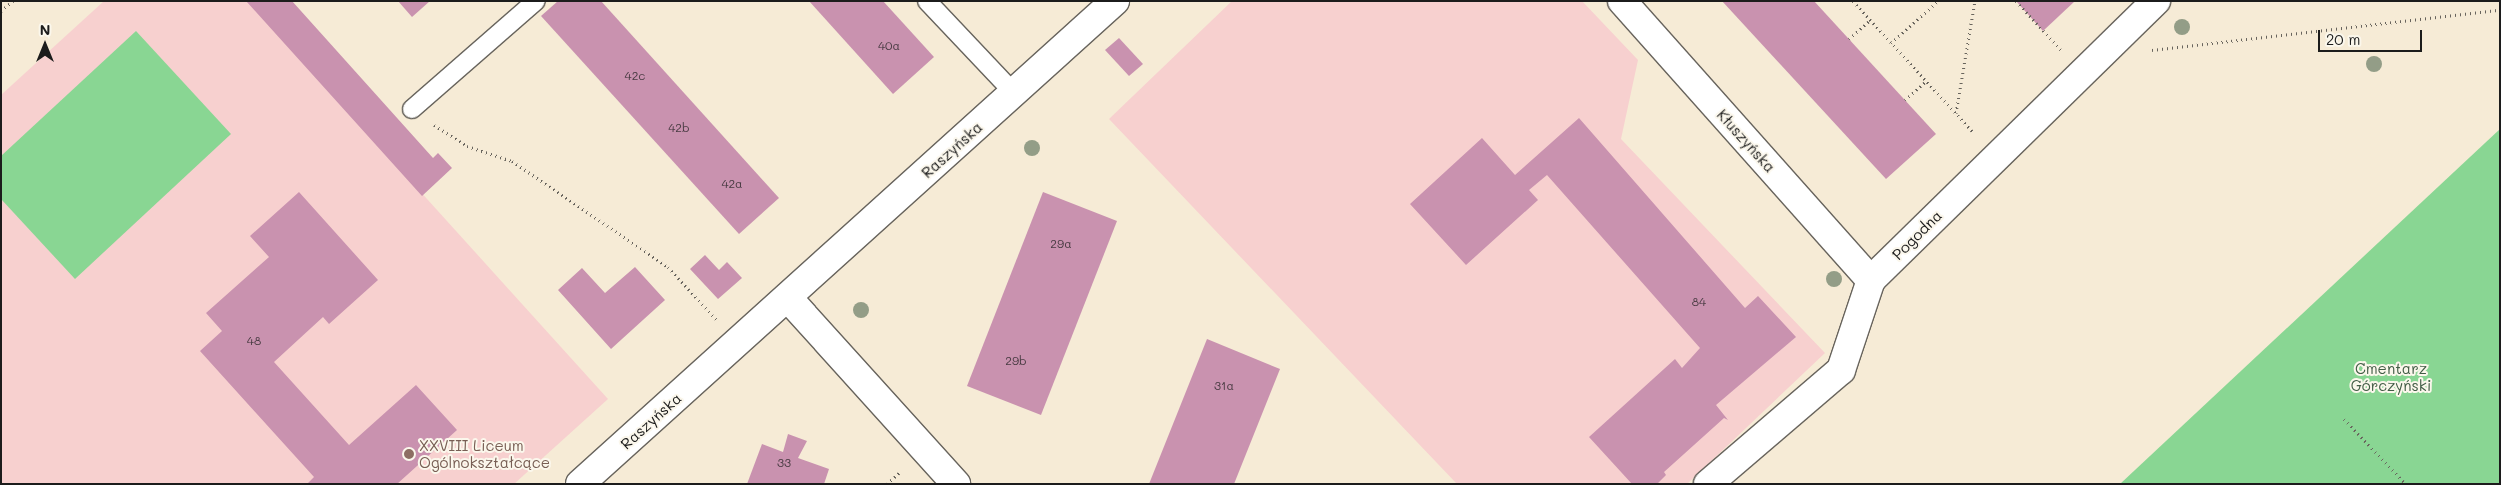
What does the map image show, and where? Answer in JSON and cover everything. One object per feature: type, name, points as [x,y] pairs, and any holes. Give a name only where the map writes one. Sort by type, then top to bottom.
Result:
[{"type":"street","name":"Raszyńska","points":[[580,484],[1115,1]]},
{"type":"street","name":"Pogodna","points":[[1709,484],[1841,370],[1871,280],[2156,1]]},
{"type":"street","name":"Kłuszyńska","points":[[1633,5],[1871,280]]},
{"type":"street","points":[[788,298],[956,484]]},
{"type":"lane","points":[[418,114],[536,1]]},
{"type":"lane","points":[[927,1],[1014,93]]},
{"type":"path","points":[[1,12],[13,1]]},
{"type":"path","points":[[1853,1],[1974,133]]},
{"type":"path","points":[[1891,43],[1938,1]]},
{"type":"path","points":[[1956,113],[1975,1]]},
{"type":"path","points":[[2016,1],[2064,53]]},
{"type":"path","points":[[2146,51],[2500,10]]},
{"type":"path","points":[[1849,39],[1870,20]]},
{"type":"path","points":[[1905,100],[1926,81]]},
{"type":"path","points":[[418,114],[467,146],[512,161],[668,267],[738,343]]},
{"type":"path","points":[[2344,419],[2406,484]]},
{"type":"shaded area","points":[[104,1],[248,1],[608,399],[514,484],[1,484],[1,95]]},
{"type":"shaded area","points":[[1232,1],[1582,1],[1638,60],[1621,139],[1825,353],[1687,484],[1457,484],[1109,119]]},
{"type":"green space","points":[[136,31],[231,134],[75,279],[1,199],[1,156]]},
{"type":"green space","name":"Cmentarz Górczyński","points":[[2500,129],[2500,484],[2120,484]]},
{"type":"building","points":[[246,1],[292,1],[433,158],[438,153],[452,168],[422,196]]},
{"type":"building","points":[[398,1],[430,1],[412,17]]},
{"type":"building","points":[[558,1],[601,1],[779,198],[739,234],[541,16]]},
{"type":"building","points":[[809,1],[883,1],[934,57],[893,94]]},
{"type":"building","points":[[1722,1],[1814,1],[1936,134],[1886,179]]},
{"type":"building","points":[[2016,1],[2075,1],[2043,31]]},
{"type":"building","points":[[1119,38],[1143,64],[1129,76],[1105,50]]},
{"type":"building","points":[[1579,118],[1745,308],[1758,296],[1796,337],[1716,405],[1728,420],[1724,418],[1664,472],[1666,475],[1657,484],[1632,484],[1589,437],[1675,359],[1682,368],[1700,348],[1547,175],[1529,190],[1538,200],[1466,265],[1410,204],[1482,138],[1515,175]]},
{"type":"building","points":[[299,192],[378,280],[329,324],[323,317],[274,362],[349,445],[416,385],[457,430],[397,484],[307,484],[314,477],[200,351],[222,331],[206,313],[269,257],[250,236]]},
{"type":"building","points":[[1043,192],[1117,221],[1041,415],[967,386]]},
{"type":"building","points":[[705,255],[719,270],[727,262],[742,278],[718,299],[690,269]]},
{"type":"building","points":[[635,267],[665,300],[611,349],[558,290],[582,268],[605,293]]},
{"type":"building","points":[[1207,339],[1280,369],[1234,484],[1149,484]]},
{"type":"building","points":[[788,434],[807,441],[798,458],[829,469],[824,484],[747,484],[762,444],[783,452]]},
{"type":"place","name":"XXVIII Liceum Ogólnokształcące","points":[[409,454]]}]
